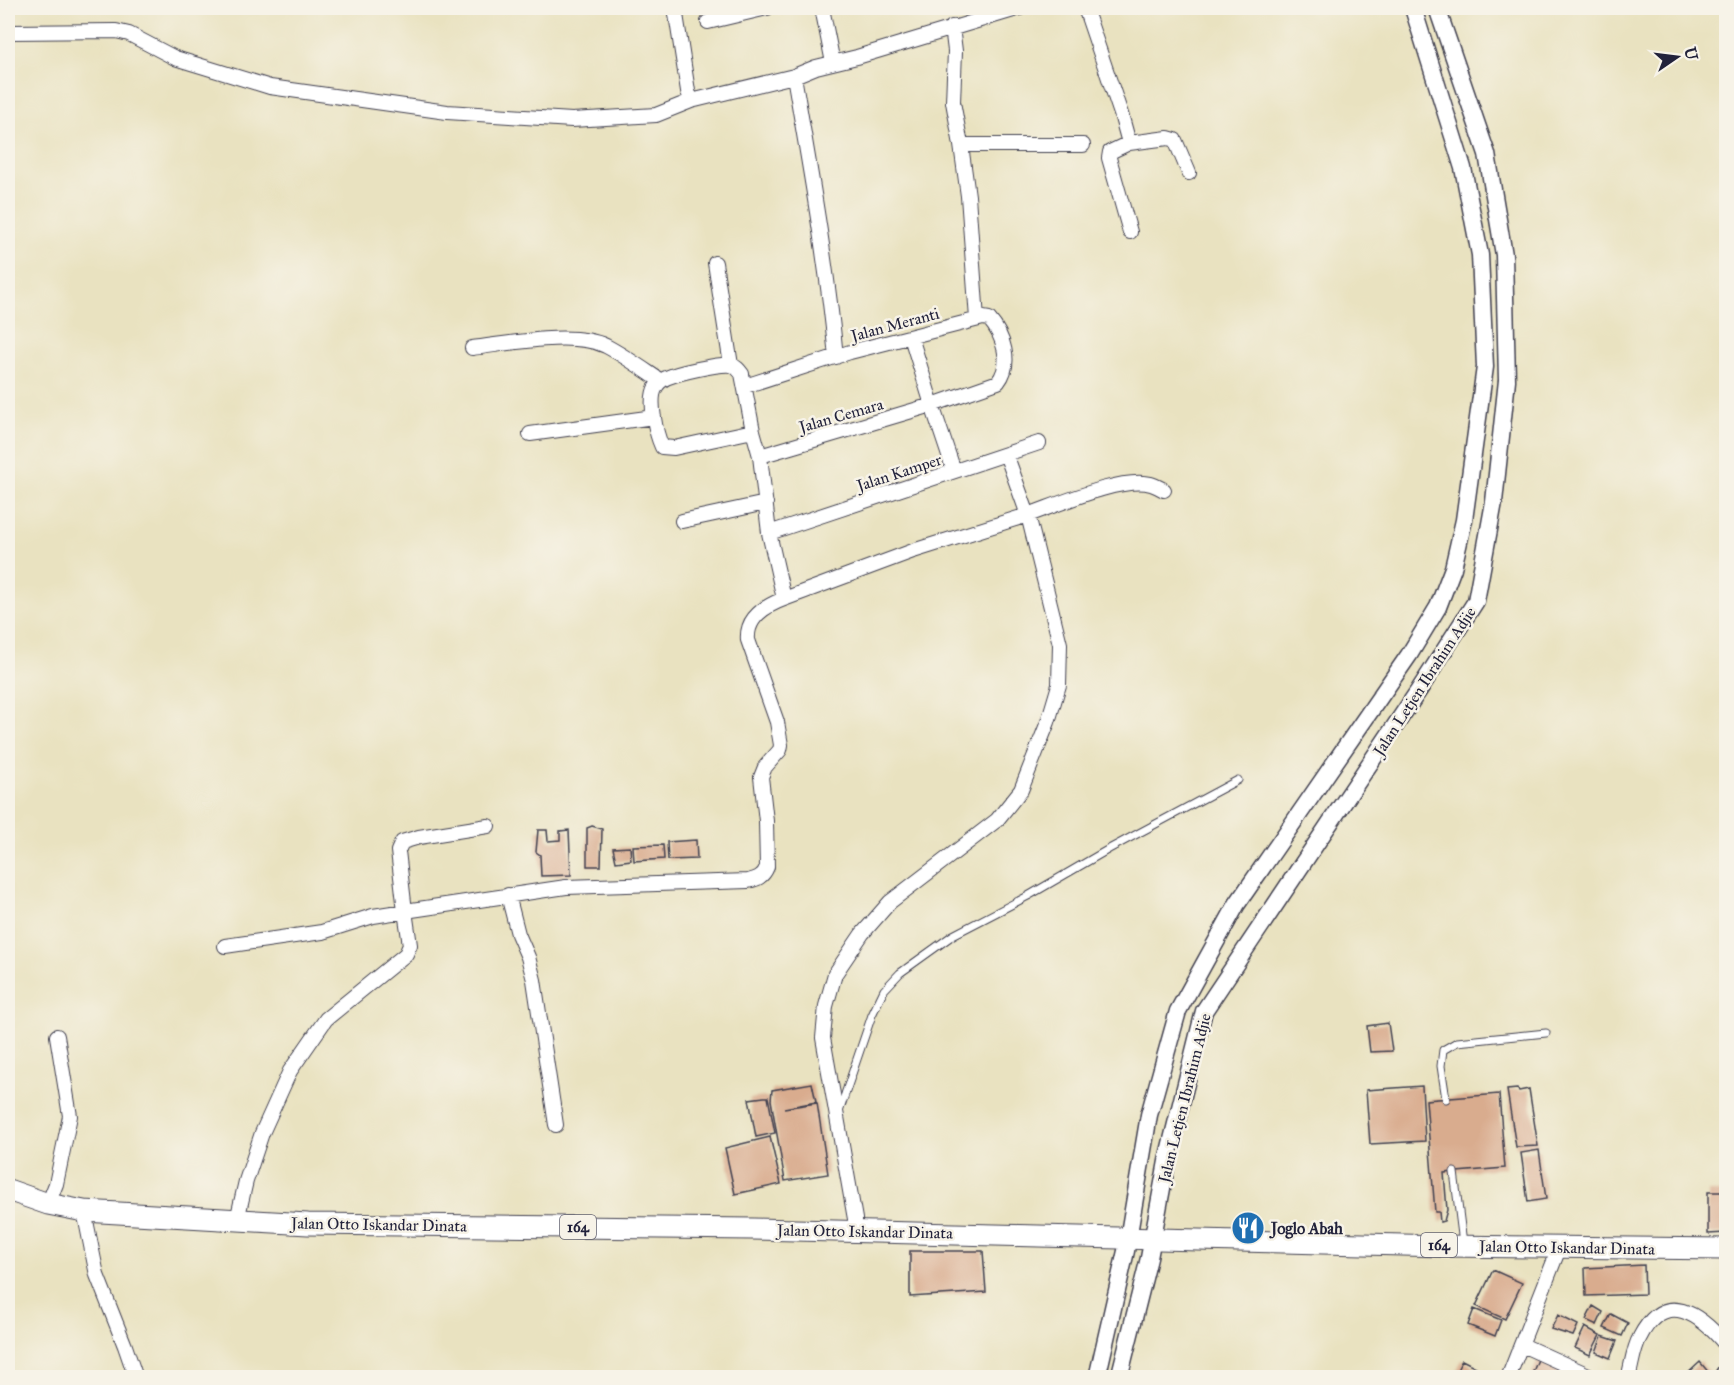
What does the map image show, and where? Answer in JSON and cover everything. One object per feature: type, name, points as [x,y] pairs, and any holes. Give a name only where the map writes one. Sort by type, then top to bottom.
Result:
[{"type":"main road","name":"Jalan Otto Iskandar Dinata","points":[[8,1190],[48,1204],[84,1211],[308,1224],[753,1228],[1463,1246],[1726,1249]]},
{"type":"street","points":[[675,8],[691,101]]},
{"type":"street","points":[[708,22],[767,8]]},
{"type":"street","points":[[822,8],[833,63]]},
{"type":"street","points":[[8,32],[116,31],[129,34],[176,58],[270,87],[447,112],[572,120],[656,115],[691,101],[794,76],[816,67],[1020,8]]},
{"type":"street","points":[[1085,8],[1129,143]]},
{"type":"street","name":"Jalan Letjen Ibrahim Adjie","points":[[1096,1377],[1128,1237],[1149,1115],[1178,1011],[1237,904],[1409,655],[1438,607],[1453,568],[1464,520],[1485,367],[1480,255],[1462,168],[1413,8]]},
{"type":"street","name":"Jalan Letjen Ibrahim Adjie","points":[[1119,1377],[1149,1258],[1168,1156],[1204,1011],[1476,601],[1494,502],[1507,380],[1504,255],[1487,154],[1437,8]]},
{"type":"street","points":[[952,27],[955,51],[953,102],[961,145],[974,257],[976,320]]},
{"type":"street","points":[[794,76],[830,300],[836,357]]},
{"type":"street","points":[[1131,232],[1109,158],[1110,152],[1129,143],[1168,138],[1175,140],[1189,173]]},
{"type":"street","points":[[961,145],[1083,145]]},
{"type":"street","points":[[715,263],[731,365]]},
{"type":"street","name":"Jalan Cemara","points":[[760,456],[932,405],[998,381],[1006,365],[999,332],[989,318],[976,320]]},
{"type":"street","name":"Jalan Meranti","points":[[745,386],[836,357],[976,320]]},
{"type":"street","points":[[911,337],[954,471]]},
{"type":"street","points":[[472,348],[562,338],[583,339],[605,345],[661,381]]},
{"type":"street","points":[[753,431],[674,448],[663,447],[658,439],[654,417],[654,390],[668,376],[694,370],[731,365],[737,367],[742,374],[760,456],[769,533],[784,599]]},
{"type":"street","points":[[530,434],[654,417]]},
{"type":"street","name":"Jalan Kamper","points":[[769,533],[1039,443]]},
{"type":"street","points":[[855,1232],[855,1219],[823,1038],[826,1006],[835,974],[862,934],[890,902],[998,820],[1021,790],[1048,722],[1059,685],[1060,644],[1028,516],[1005,454]]},
{"type":"street","points":[[225,946],[322,932],[365,918],[405,911],[566,887],[757,879],[764,874],[767,867],[766,821],[761,777],[765,767],[780,750],[781,745],[777,722],[748,640],[749,623],[761,611],[773,603],[914,551],[1028,516],[1100,489],[1135,483],[1150,484],[1164,490]]},
{"type":"street","points":[[682,521],[766,503]]},
{"type":"street","points":[[237,1220],[246,1181],[262,1132],[290,1071],[326,1019],[406,954],[410,945],[398,850],[402,842],[419,837],[488,826]]},
{"type":"street","points":[[508,895],[518,934],[528,957],[534,980],[556,1125]]},
{"type":"street","points":[[48,1204],[56,1184],[70,1116],[57,1035]]},
{"type":"street","points":[[84,1211],[97,1275],[135,1377]]},
{"type":"street","points":[[1508,1377],[1560,1246]]},
{"type":"street","points":[[1628,1377],[1639,1338],[1654,1317],[1669,1309],[1686,1310],[1701,1319],[1726,1345]]},
{"type":"street","points":[[1522,1345],[1595,1377]]},
{"type":"lane","points":[[838,1120],[872,1015],[884,990],[900,972],[953,936],[1238,780]]},
{"type":"lane","points":[[1446,1099],[1441,1066],[1443,1050],[1458,1042],[1545,1033]]},
{"type":"lane","points":[[1454,1172],[1463,1246]]},
{"type":"building","points":[[592,826],[602,829],[601,866],[587,866],[587,828]]},
{"type":"building","points":[[538,830],[547,830],[548,841],[560,840],[560,831],[569,830],[571,875],[541,876],[540,855],[536,852]]},
{"type":"building","points":[[696,840],[697,859],[668,860],[667,842]]},
{"type":"building","points":[[663,845],[664,859],[634,861],[633,846]]},
{"type":"building","points":[[630,847],[631,860],[616,862],[613,848]]},
{"type":"building","points":[[1388,1023],[1392,1051],[1370,1052],[1367,1026]]},
{"type":"building","points":[[812,1083],[816,1102],[784,1108],[817,1103],[828,1174],[785,1181],[771,1100],[772,1090]]},
{"type":"building","points":[[1422,1086],[1425,1141],[1370,1144],[1366,1090]]},
{"type":"building","points":[[1517,1089],[1519,1091],[1529,1089],[1538,1146],[1516,1147],[1507,1090]]},
{"type":"building","points":[[1499,1094],[1505,1168],[1444,1173],[1447,1210],[1444,1221],[1440,1222],[1439,1212],[1435,1212],[1426,1100]]},
{"type":"building","points":[[768,1097],[775,1133],[756,1137],[749,1099]]},
{"type":"building","points":[[770,1137],[781,1184],[735,1194],[725,1148]]},
{"type":"building","points":[[1539,1150],[1546,1199],[1528,1202],[1521,1153]]},
{"type":"building","points":[[1708,1192],[1726,1192],[1726,1233],[1708,1234]]},
{"type":"building","points":[[910,1251],[983,1251],[986,1292],[910,1297]]},
{"type":"building","points":[[1644,1265],[1645,1294],[1586,1296],[1585,1268]]},
{"type":"building","points":[[1493,1270],[1522,1283],[1505,1319],[1476,1306]]},
{"type":"building","points":[[1593,1306],[1603,1312],[1597,1325],[1586,1320]]},
{"type":"building","points":[[1474,1309],[1501,1320],[1495,1336],[1468,1325]]},
{"type":"building","points":[[1611,1314],[1628,1323],[1622,1336],[1604,1328]]},
{"type":"building","points":[[1558,1315],[1578,1325],[1573,1336],[1551,1329]]},
{"type":"building","points":[[1585,1327],[1600,1335],[1590,1355],[1575,1348]]},
{"type":"building","points":[[1602,1336],[1617,1341],[1610,1358],[1596,1352]]},
{"type":"building","points":[[1539,1357],[1565,1369],[1561,1378],[1540,1378],[1532,1374]]},
{"type":"building","points":[[1462,1360],[1476,1367],[1471,1378],[1456,1372]]},
{"type":"building","points":[[1700,1362],[1710,1374],[1707,1378],[1688,1378],[1686,1375]]},
{"type":"building","points":[[1721,1363],[1726,1369],[1725,1378],[1711,1378]]},
{"type":"place","name":"Joglo Abah","points":[[1248,1228]]}]
